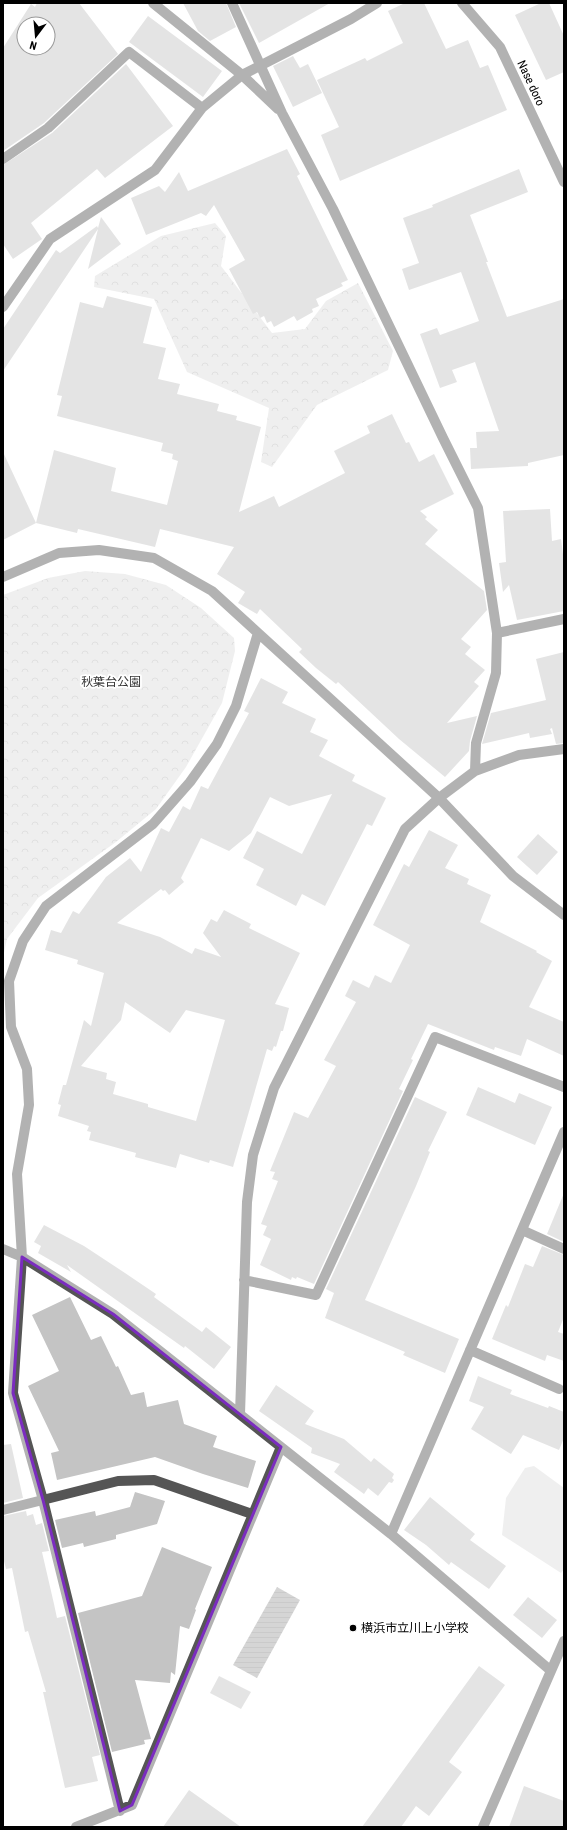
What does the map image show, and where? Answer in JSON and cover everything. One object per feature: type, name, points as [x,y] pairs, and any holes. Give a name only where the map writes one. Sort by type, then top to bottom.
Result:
[{"type":"street","points":[[153,3],[242,75],[282,113]]},
{"type":"street","points":[[232,3],[282,113],[333,209],[478,508],[497,633],[496,673],[476,743],[475,771]]},
{"type":"street","points":[[3,307],[50,239],[155,170],[202,108],[242,75],[351,19],[377,3]]},
{"type":"street","name":"Nase doro","points":[[462,3],[500,47],[564,182]]},
{"type":"street","points":[[3,159],[48,128],[129,52],[202,108]]},
{"type":"street","points":[[3,577],[58,553],[99,550],[154,558],[212,590],[439,798],[513,876],[564,915]]},
{"type":"street","points":[[497,633],[564,619]]},
{"type":"street","points":[[120,1811],[43,1500],[13,1393],[22,1257],[17,1174],[29,1105],[27,1069],[11,1027],[9,981],[23,941],[46,906],[153,824],[190,782],[217,744],[236,706],[258,633]]},
{"type":"street","points":[[240,1414],[246,1202],[253,1155],[274,1088],[405,829],[439,798],[475,771],[519,754],[564,749]]},
{"type":"street","points":[[244,1280],[316,1295],[435,1037],[564,1087]]},
{"type":"street","points":[[391,1534],[522,1230],[559,1157],[564,1132]]},
{"type":"street","points":[[522,1230],[564,1249]]},
{"type":"street","points":[[3,1249],[22,1257],[113,1314],[391,1534],[550,1670]]},
{"type":"street","points":[[470,1350],[559,1388]]},
{"type":"street","points":[[76,1827],[132,1805],[281,1447]]},
{"type":"street","points":[[3,1510],[118,1481],[154,1480],[252,1514]]},
{"type":"street","points":[[483,1827],[550,1670],[564,1641]]},
{"type":"highlighted area","points":[[22,1257],[113,1314],[281,1447],[132,1805],[120,1811],[43,1500],[13,1393]]},
{"type":"green space","points":[[215,223],[226,236],[221,266],[272,333],[305,329],[326,301],[358,283],[393,351],[388,370],[317,405],[272,467],[261,462],[269,408],[187,372],[154,299],[94,287],[95,276],[161,236]]},
{"type":"green space","name":"秋葉台公園","points":[[85,571],[125,574],[166,585],[201,608],[234,638],[235,651],[222,703],[186,767],[156,809],[116,842],[38,898],[7,939],[3,957],[3,595],[48,578]]},
{"type":"green space","points":[[534,1466],[564,1488],[564,1569],[561,1573],[502,1535],[506,1498],[525,1468]]},
{"type":"shaded area","points":[[277,1587],[300,1600],[257,1678],[233,1665]]},
{"type":"building","points":[[37,3],[79,3],[118,54],[44,123],[3,151],[3,48],[16,28],[16,56],[56,56],[56,16],[23,16],[31,4],[35,7]]},
{"type":"building","points":[[183,3],[226,3],[236,27],[210,41],[198,31]]},
{"type":"building","points":[[239,3],[330,3],[259,43]]},
{"type":"building","points":[[405,3],[424,3],[446,49],[468,40],[480,68],[488,65],[507,110],[340,181],[321,135],[339,127],[317,80],[365,58],[367,61],[403,43],[388,11]]},
{"type":"building","points":[[541,3],[549,3],[564,36],[564,72],[546,80],[515,15]]},
{"type":"building","points":[[148,16],[222,71],[203,97],[129,42]]},
{"type":"building","points":[[293,56],[300,68],[308,64],[322,93],[293,107],[273,66]]},
{"type":"building","points":[[126,64],[173,126],[105,178],[97,169],[31,223],[42,239],[13,259],[3,244],[3,165],[52,133]]},
{"type":"building","points":[[287,149],[300,174],[297,176],[348,280],[341,283],[343,286],[316,299],[319,306],[312,309],[313,312],[297,321],[294,316],[274,327],[271,321],[267,323],[264,316],[260,318],[257,312],[253,314],[229,269],[245,260],[214,205],[206,216],[201,213],[146,235],[131,198],[159,186],[165,192],[179,172],[188,191]]},
{"type":"building","points":[[519,169],[528,192],[470,215],[507,317],[564,299],[564,455],[528,463],[528,466],[471,469],[470,448],[477,448],[476,432],[499,431],[475,362],[452,370],[457,382],[440,388],[420,334],[437,328],[440,335],[479,321],[461,272],[409,290],[402,269],[419,263],[403,218],[433,207],[432,205]]},
{"type":"building","points":[[101,217],[121,244],[88,269],[98,229],[3,371],[3,329],[56,250],[60,253],[97,226],[98,228]]},
{"type":"building","points":[[107,296],[152,307],[143,343],[166,348],[158,379],[180,384],[177,394],[219,404],[217,411],[237,416],[236,420],[261,427],[239,512],[274,496],[279,507],[345,473],[334,451],[370,433],[367,426],[392,414],[406,443],[409,442],[419,462],[434,454],[454,494],[420,511],[427,517],[425,519],[438,530],[425,544],[484,591],[487,610],[461,639],[471,647],[465,654],[485,670],[474,682],[479,686],[447,723],[477,716],[470,741],[469,751],[445,777],[399,739],[338,682],[336,684],[316,668],[299,652],[302,649],[260,609],[257,614],[238,603],[245,592],[217,574],[234,547],[160,529],[155,547],[78,529],[77,533],[36,523],[54,450],[116,468],[111,491],[167,505],[178,461],[172,459],[173,454],[161,451],[163,443],[57,416],[62,396],[57,395],[80,302],[103,308]]},
{"type":"building","points":[[3,452],[36,523],[3,540]]},
{"type":"building","points":[[550,509],[552,541],[561,539],[564,562],[564,611],[517,620],[509,585],[503,592],[499,563],[506,562],[503,511]]},
{"type":"building","points":[[564,652],[564,743],[556,744],[552,728],[550,729],[552,734],[530,738],[529,733],[482,744],[491,713],[546,700],[536,659]]},
{"type":"building","points":[[261,678],[288,692],[282,703],[316,719],[310,732],[328,740],[319,756],[355,775],[352,781],[386,798],[372,826],[367,824],[325,906],[302,894],[296,906],[256,885],[264,869],[243,858],[257,831],[302,854],[332,794],[289,806],[270,797],[251,833],[229,851],[201,838],[181,878],[184,882],[169,895],[165,890],[163,891],[161,889],[117,923],[160,937],[192,954],[195,948],[221,957],[203,933],[211,919],[217,922],[224,910],[251,924],[249,928],[300,953],[275,1004],[289,1008],[283,1031],[281,1031],[276,1047],[274,1046],[272,1051],[267,1049],[233,1167],[210,1160],[209,1163],[180,1154],[176,1168],[135,1157],[136,1153],[89,1140],[91,1132],[87,1131],[89,1126],[58,1116],[61,1105],[58,1104],[63,1085],[66,1085],[84,1020],[91,1026],[104,973],[77,964],[78,960],[45,950],[51,930],[61,933],[73,911],[79,914],[106,877],[130,858],[141,872],[161,828],[169,832],[183,806],[190,810],[201,786],[208,789],[249,713],[244,711]],"holes":[[[125,1002],[170,1033],[186,1010],[225,1020],[196,1121],[148,1107],[148,1104],[113,1094],[116,1082],[106,1079],[107,1073],[81,1066],[121,1020]]]},
{"type":"building","points":[[429,830],[458,845],[445,868],[469,879],[467,884],[491,895],[480,922],[537,951],[536,952],[552,961],[529,1007],[564,1022],[564,1056],[527,1039],[521,1056],[495,1047],[494,1050],[428,1024],[411,1059],[413,1060],[399,1089],[403,1091],[314,1284],[297,1277],[296,1279],[292,1277],[291,1280],[260,1265],[271,1239],[263,1235],[267,1226],[261,1224],[278,1181],[272,1179],[275,1172],[270,1171],[294,1112],[308,1118],[336,1066],[324,1060],[356,1002],[345,996],[353,980],[369,988],[375,975],[391,983],[410,945],[373,925],[404,864],[409,867]]},
{"type":"building","points":[[538,834],[558,852],[537,875],[517,857]]},
{"type":"building","points":[[478,1087],[515,1103],[519,1093],[552,1107],[535,1145],[466,1115]]},
{"type":"building","points":[[415,1097],[447,1112],[428,1151],[430,1152],[416,1186],[365,1300],[459,1339],[445,1373],[403,1355],[405,1352],[325,1318],[334,1293],[326,1289]]},
{"type":"building","points":[[564,1193],[564,1242],[547,1234]]},
{"type":"building","points":[[44,1225],[84,1246],[156,1294],[154,1297],[202,1332],[206,1327],[231,1347],[214,1369],[185,1346],[184,1348],[67,1265],[71,1272],[38,1253],[41,1246],[34,1242]]},
{"type":"building","points":[[542,1246],[564,1255],[564,1317],[558,1332],[564,1334],[564,1361],[547,1355],[545,1361],[492,1339],[506,1305],[508,1307],[525,1264],[533,1267]]},
{"type":"building","points":[[70,1297],[91,1340],[101,1336],[116,1367],[118,1366],[131,1395],[144,1392],[147,1407],[178,1400],[184,1424],[217,1436],[213,1447],[256,1461],[248,1488],[155,1457],[57,1480],[51,1453],[59,1451],[28,1386],[59,1371],[32,1315]]},
{"type":"building","points":[[478,1376],[512,1390],[510,1394],[548,1408],[549,1406],[564,1412],[564,1438],[559,1450],[523,1435],[511,1454],[471,1429],[484,1407],[469,1401]]},
{"type":"building","points":[[276,1385],[314,1411],[305,1424],[344,1439],[371,1462],[374,1458],[394,1474],[392,1478],[394,1480],[392,1483],[389,1482],[378,1496],[368,1488],[364,1494],[334,1472],[340,1464],[311,1453],[312,1448],[259,1411]]},
{"type":"building","points":[[11,1444],[23,1498],[3,1503],[3,1445]]},
{"type":"building","points":[[135,1492],[165,1501],[157,1524],[116,1535],[116,1539],[84,1547],[83,1543],[62,1548],[55,1520],[95,1511],[96,1516],[130,1507]]},
{"type":"building","points":[[430,1497],[475,1534],[470,1540],[506,1566],[489,1589],[451,1562],[449,1565],[426,1545],[404,1530]]},
{"type":"building","points":[[26,1511],[27,1516],[33,1514],[36,1525],[42,1523],[49,1551],[42,1552],[57,1618],[65,1616],[100,1755],[92,1757],[98,1781],[65,1788],[43,1692],[46,1692],[28,1631],[25,1632],[12,1568],[6,1569],[3,1557],[3,1516]]},
{"type":"building","points":[[162,1547],[212,1567],[195,1609],[196,1610],[189,1629],[180,1626],[175,1675],[171,1672],[170,1683],[135,1680],[151,1739],[144,1740],[145,1744],[112,1752],[78,1613],[142,1596]]},
{"type":"building","points":[[528,1597],[557,1620],[542,1638],[513,1615]]},
{"type":"building","points":[[479,1666],[505,1685],[449,1762],[462,1772],[429,1816],[416,1806],[401,1827],[362,1827]]},
{"type":"building","points":[[219,1676],[251,1692],[241,1709],[210,1693]]},
{"type":"building","points":[[524,1786],[564,1801],[564,1827],[509,1827]]},
{"type":"building","points":[[189,1790],[241,1827],[163,1827]]},
{"type":"place","name":"横浜市立川上小学校","points":[[353,1628]]}]
